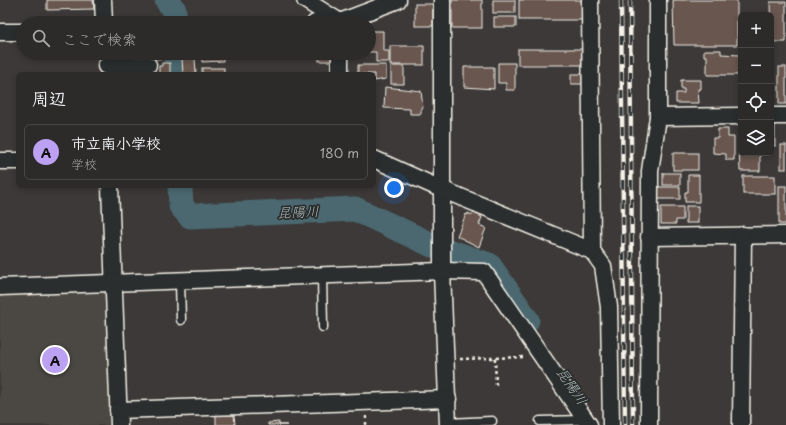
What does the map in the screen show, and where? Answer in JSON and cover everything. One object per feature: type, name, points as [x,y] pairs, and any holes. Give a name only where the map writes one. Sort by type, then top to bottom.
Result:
[{"type":"street","points":[[103,0],[104,16]]},
{"type":"street","points":[[305,0],[329,16]]},
{"type":"street","points":[[358,16],[398,0]]},
{"type":"street","points":[[442,0],[442,271],[448,424]]},
{"type":"street","points":[[590,0],[592,250]]},
{"type":"street","points":[[649,425],[650,171],[658,117],[658,0]]},
{"type":"street","points":[[0,32],[16,32]]},
{"type":"street","points":[[340,60],[340,72]]},
{"type":"street","points":[[106,64],[148,65]]},
{"type":"street","points":[[658,117],[738,116]]},
{"type":"street","points":[[774,116],[786,116]]},
{"type":"street","points":[[0,161],[16,160]]},
{"type":"street","points":[[376,160],[441,189],[592,250],[603,266],[609,307],[611,425]]},
{"type":"street","points":[[110,188],[119,418],[448,399]]},
{"type":"street","points":[[741,425],[743,235]]},
{"type":"street","points":[[649,237],[786,235]]},
{"type":"street","points":[[0,287],[442,271],[484,272],[588,422]]},
{"type":"lane","points":[[322,275],[323,328]]},
{"type":"lane","points":[[180,281],[181,320]]},
{"type":"lane","points":[[448,424],[492,421]]},
{"type":"lane","points":[[540,421],[588,422]]},
{"type":"path","points":[[446,360],[542,357]]},
{"type":"path","points":[[495,358],[496,386]]},
{"type":"shaded area","points":[[105,292],[108,294],[112,425],[0,425],[0,295]]},
{"type":"building","points":[[47,0],[93,0],[94,9],[47,10]]},
{"type":"building","points":[[452,0],[482,0],[482,28],[452,28]]},
{"type":"building","points":[[493,0],[515,0],[515,13],[493,13]]},
{"type":"building","points":[[519,0],[582,0],[582,20],[519,20]]},
{"type":"building","points":[[673,0],[737,0],[737,45],[674,45]]},
{"type":"building","points":[[770,2],[786,2],[786,42],[774,42],[774,12],[770,12]]},
{"type":"building","points":[[415,4],[433,4],[433,26],[415,26]]},
{"type":"building","points":[[494,17],[516,17],[516,27],[494,27]]},
{"type":"building","points":[[376,31],[383,31],[383,51],[389,51],[389,62],[376,62]]},
{"type":"building","points":[[390,46],[424,46],[424,65],[390,65]]},
{"type":"building","points":[[518,49],[583,49],[583,65],[518,65]]},
{"type":"building","points":[[704,50],[721,50],[721,54],[738,55],[738,75],[707,75],[707,56],[704,56]]},
{"type":"building","points":[[182,60],[195,60],[196,72],[183,72]]},
{"type":"building","points":[[202,60],[223,60],[223,61],[202,62]]},
{"type":"building","points":[[319,60],[333,60],[333,61]]},
{"type":"building","points":[[162,63],[170,63],[170,72],[159,72],[159,66],[162,66]]},
{"type":"building","points":[[498,63],[515,63],[515,90],[506,90],[506,83],[498,83]]},
{"type":"building","points":[[358,65],[386,65],[386,79],[376,81],[376,72],[358,72]]},
{"type":"building","points":[[391,66],[404,66],[404,84],[391,84]]},
{"type":"building","points":[[464,67],[494,67],[494,89],[464,87]]},
{"type":"building","points":[[779,67],[786,67],[786,104],[779,104]]},
{"type":"building","points":[[202,68],[224,68],[224,72],[202,72]]},
{"type":"building","points":[[571,74],[584,74],[584,84],[571,84]]},
{"type":"building","points":[[681,80],[701,80],[701,89],[698,89],[699,103],[676,103],[676,93],[684,93],[684,89],[681,89]]},
{"type":"building","points":[[385,87],[421,91],[423,108],[421,108],[421,114],[410,114],[410,109],[384,108]]},
{"type":"building","points":[[774,124],[775,124],[774,146]]},
{"type":"building","points":[[718,129],[728,129],[728,137],[734,137],[734,160],[726,160],[726,154],[713,153],[713,138],[718,138]]},
{"type":"building","points":[[781,145],[786,145],[786,169],[781,169]]},
{"type":"building","points":[[673,153],[698,153],[698,170],[673,170]]},
{"type":"building","points":[[739,156],[760,156],[760,171],[740,171]]},
{"type":"building","points":[[663,173],[680,173],[680,185],[663,185]]},
{"type":"building","points":[[688,175],[699,175],[699,202],[685,202],[685,192],[688,192]]},
{"type":"building","points":[[743,176],[775,176],[775,194],[743,194]]},
{"type":"building","points":[[779,186],[786,186],[786,224],[779,224]]},
{"type":"building","points":[[658,187],[680,187],[680,199],[658,199]]},
{"type":"building","points":[[686,206],[698,206],[698,223],[686,223]]},
{"type":"building","points":[[661,207],[683,207],[683,220],[676,220],[676,224],[661,224]]},
{"type":"building","points":[[468,213],[472,215],[473,213],[482,217],[479,225],[486,228],[479,247],[457,236],[466,214],[468,215]]},
{"type":"building","points":[[216,415],[234,415],[235,425],[216,425]]},
{"type":"building","points":[[279,422],[279,425],[268,425],[268,423]]},
{"type":"waterway","name":"昆陽川","points":[[167,0],[174,10],[174,16]]},
{"type":"waterway","name":"昆陽川","points":[[176,60],[177,72]]},
{"type":"waterway","name":"昆陽川","points":[[180,188],[181,206],[190,216],[355,209],[432,245]]},
{"type":"waterway","name":"昆陽川","points":[[448,251],[489,265],[527,320]]},
{"type":"railway","points":[[621,0],[625,425]]},
{"type":"railway","points":[[630,0],[633,425]]},
{"type":"place","name":"市立南小学校","points":[[55,360]]}]
